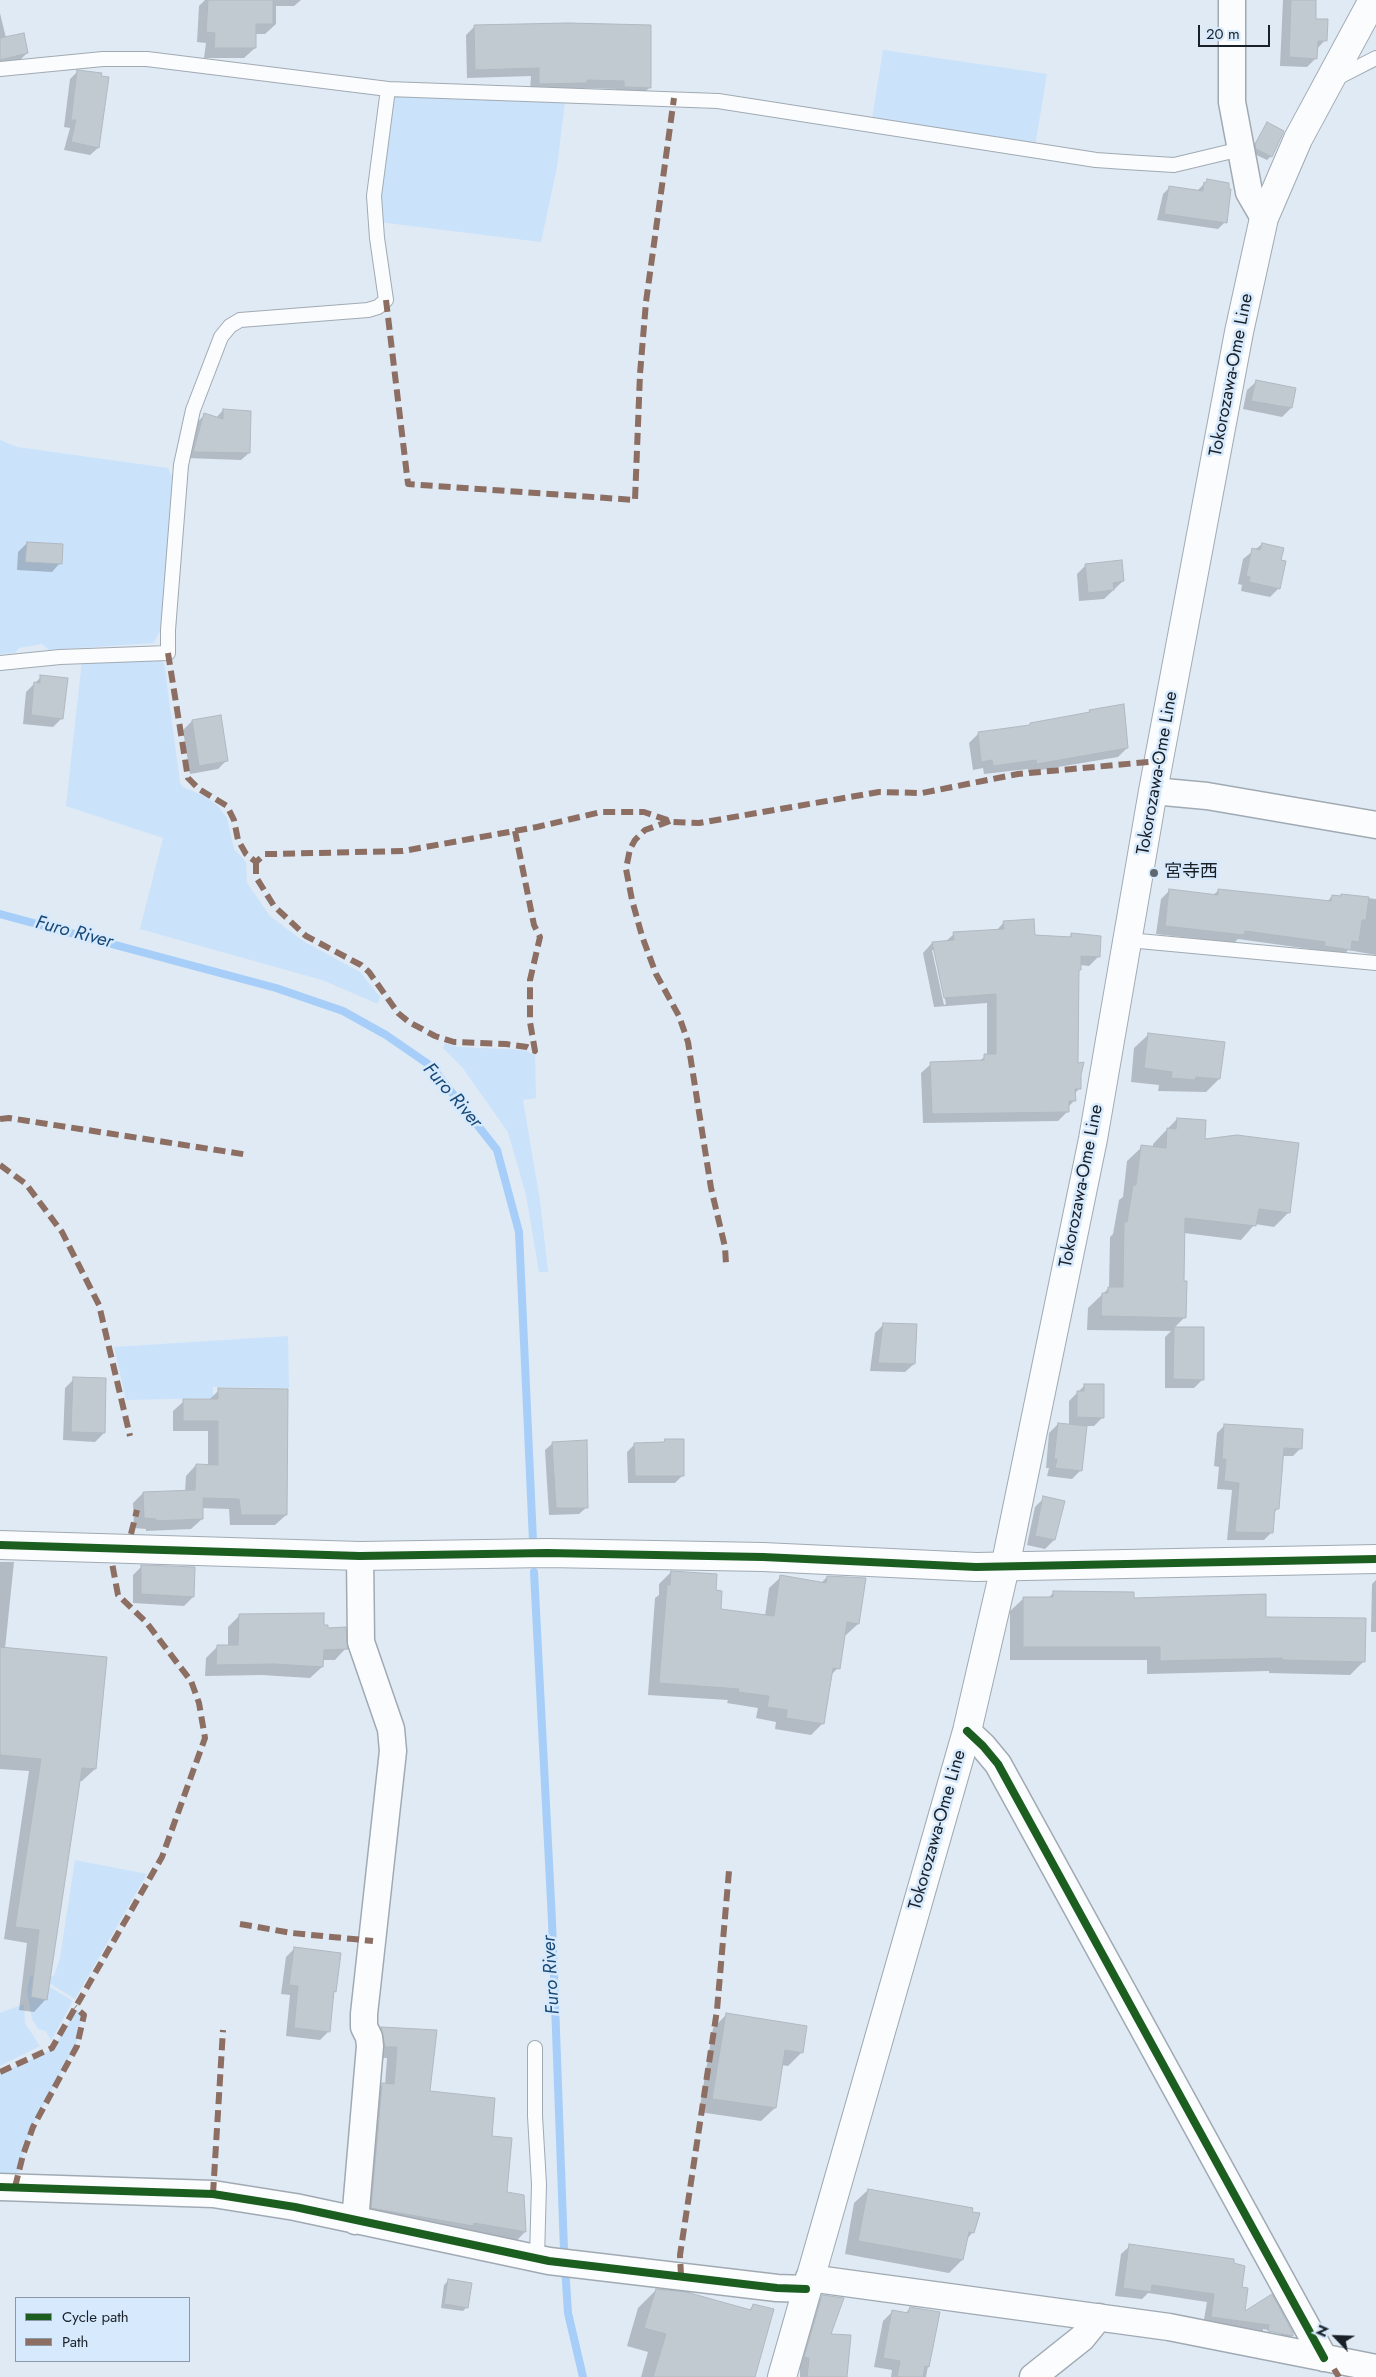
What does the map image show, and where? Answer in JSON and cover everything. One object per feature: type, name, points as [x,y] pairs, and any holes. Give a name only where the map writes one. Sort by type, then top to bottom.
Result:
[{"type":"main road","name":"Tokorozawa-Ome Line","points":[[782,2377],[807,2284],[967,1731],[1005,1567],[1093,1140],[1153,791],[1239,332],[1264,218],[1298,139],[1373,0]]},
{"type":"main road","points":[[0,1544],[360,1556],[547,1553],[772,1557],[1005,1567],[1376,1559]]},
{"type":"street","points":[[1232,0],[1232,102],[1249,192],[1264,218]]},
{"type":"street","points":[[1153,791],[1207,796],[1376,824]]},
{"type":"street","points":[[355,2220],[370,2046],[369,2037],[364,2027],[364,2014],[393,1751],[391,1729],[361,1642],[360,1556]]},
{"type":"street","points":[[967,1731],[998,1764],[1329,2365]]},
{"type":"street","points":[[0,2188],[213,2194],[294,2207],[553,2261],[777,2288],[807,2284],[1099,2317],[1168,2327],[1329,2365],[1376,2368]]},
{"type":"street","points":[[1033,2377],[1082,2338],[1099,2317]]},
{"type":"lane","points":[[1328,83],[1376,58]]},
{"type":"lane","points":[[0,69],[103,59],[147,59],[388,89],[718,101],[1096,160],[1125,162],[1174,165],[1241,149]]},
{"type":"lane","points":[[0,663],[60,656],[168,652],[168,630],[181,465],[193,410],[221,337],[230,326],[240,320],[368,310],[378,307],[386,300],[377,238],[374,196],[388,89]]},
{"type":"lane","points":[[1128,940],[1376,963]]},
{"type":"lane","points":[[535,2048],[535,2116],[539,2184],[553,2261]]},
{"type":"shaded area","points":[[883,50],[1047,74],[1035,146],[872,119]]},
{"type":"shaded area","points":[[398,96],[565,102],[557,167],[541,242],[379,222],[379,196],[390,108],[394,99]]},
{"type":"shaded area","points":[[0,440],[17,447],[168,468],[172,477],[161,630],[153,643],[49,650],[42,644],[19,648],[15,653],[0,654]]},
{"type":"shaded area","points":[[159,659],[164,663],[180,783],[183,787],[206,797],[218,806],[227,818],[234,849],[246,862],[247,883],[270,916],[303,941],[360,972],[380,997],[378,1004],[322,980],[140,929],[163,838],[66,806],[82,660]]},
{"type":"shaded area","points":[[445,1043],[458,1047],[524,1050],[535,1055],[536,1098],[523,1100],[540,1201],[548,1272],[539,1272],[526,1195],[508,1132],[462,1067],[443,1048]]},
{"type":"shaded area","points":[[288,1336],[289,1388],[213,1387],[213,1398],[126,1400],[114,1347]]},
{"type":"shaded area","points":[[75,1860],[147,1874],[75,1999],[43,1979],[54,1976],[60,1958]]},
{"type":"shaded area","points":[[30,1975],[73,2001],[51,2041],[46,2031],[38,2029],[32,2019],[27,1991]]},
{"type":"shaded area","points":[[24,2004],[25,2023],[40,2046],[0,2066],[0,2013]]},
{"type":"shaded area","points":[[77,2009],[82,2016],[76,2045],[32,2127],[16,2179],[0,2179],[0,2074],[53,2049]]},
{"type":"building","points":[[208,0],[273,0],[273,24],[256,24],[256,48],[214,48],[215,33],[206,32]]},
{"type":"building","points":[[1291,0],[1316,0],[1316,19],[1328,19],[1327,41],[1318,41],[1317,59],[1289,57]]},
{"type":"building","points":[[568,23],[651,25],[651,88],[624,87],[624,81],[587,80],[587,83],[539,84],[539,68],[475,70],[474,25]]},
{"type":"building","points":[[24,33],[28,53],[0,60],[0,38]]},
{"type":"building","points":[[77,70],[102,73],[101,76],[109,77],[99,148],[71,142],[76,120],[71,120]]},
{"type":"building","points":[[1267,122],[1284,131],[1272,157],[1256,149],[1255,144]]},
{"type":"building","points":[[1207,179],[1229,183],[1229,189],[1231,189],[1227,223],[1164,214],[1169,186],[1203,191],[1204,182],[1206,183]]},
{"type":"building","points":[[1256,380],[1296,388],[1292,408],[1251,401]]},
{"type":"building","points":[[223,409],[251,411],[250,453],[193,452],[204,413],[223,419]]},
{"type":"building","points":[[27,542],[63,544],[62,564],[25,562]]},
{"type":"building","points":[[1262,543],[1284,548],[1281,560],[1286,561],[1280,589],[1249,582],[1250,577],[1246,576],[1252,548],[1260,550]]},
{"type":"building","points":[[1122,560],[1124,581],[1113,583],[1114,590],[1088,593],[1085,564]]},
{"type":"building","points":[[40,675],[68,678],[63,719],[31,715],[34,682],[40,683]]},
{"type":"building","points":[[1124,704],[1128,748],[1037,764],[1036,760],[993,766],[992,760],[981,762],[978,732],[1030,725],[1030,723]]},
{"type":"building","points":[[221,715],[228,761],[199,766],[192,720]]},
{"type":"building","points":[[1169,889],[1218,895],[1218,889],[1331,901],[1332,895],[1341,896],[1341,894],[1369,897],[1366,920],[1362,920],[1359,942],[1352,941],[1351,950],[1324,946],[1325,942],[1245,931],[1244,935],[1165,926]]},
{"type":"building","points":[[1034,919],[1035,935],[1071,937],[1071,933],[1101,936],[1100,957],[1081,956],[1081,970],[1079,970],[1078,1063],[1084,1062],[1081,1075],[1081,1089],[1075,1089],[1076,1101],[1069,1101],[1069,1112],[932,1114],[930,1062],[984,1060],[984,1054],[996,1054],[996,994],[944,998],[932,942],[954,940],[953,932],[1004,929],[1003,921]]},
{"type":"building","points":[[1148,1033],[1225,1042],[1220,1079],[1196,1077],[1195,1080],[1171,1078],[1172,1072],[1144,1068]]},
{"type":"building","points":[[1177,1118],[1206,1120],[1205,1139],[1237,1135],[1299,1143],[1290,1213],[1259,1209],[1256,1226],[1185,1218],[1184,1281],[1187,1281],[1186,1318],[1101,1316],[1102,1293],[1108,1293],[1108,1287],[1123,1287],[1124,1222],[1127,1222],[1133,1185],[1136,1185],[1141,1145],[1166,1148],[1167,1128],[1176,1129]]},
{"type":"building","points":[[883,1323],[917,1324],[915,1364],[878,1363]]},
{"type":"building","points":[[1174,1327],[1204,1327],[1204,1380],[1173,1379]]},
{"type":"building","points":[[73,1377],[106,1378],[105,1433],[71,1432]]},
{"type":"building","points":[[1084,1384],[1104,1384],[1104,1418],[1077,1417],[1077,1391],[1084,1391]]},
{"type":"building","points":[[218,1388],[288,1389],[287,1515],[241,1515],[239,1499],[203,1498],[203,1519],[156,1521],[156,1519],[144,1518],[143,1492],[195,1490],[196,1464],[218,1465],[218,1421],[183,1421],[183,1399],[218,1399]]},
{"type":"building","points":[[1058,1423],[1087,1426],[1082,1471],[1055,1468],[1057,1459],[1054,1459]]},
{"type":"building","points":[[1224,1424],[1303,1429],[1302,1449],[1284,1448],[1279,1509],[1275,1509],[1273,1533],[1235,1532],[1239,1483],[1224,1481],[1226,1459],[1222,1459]]},
{"type":"building","points":[[665,1439],[684,1439],[684,1476],[635,1476],[634,1443],[664,1442]]},
{"type":"building","points":[[587,1440],[588,1508],[556,1508],[552,1442]]},
{"type":"building","points":[[1043,1496],[1065,1501],[1055,1540],[1035,1536]]},
{"type":"building","points":[[141,1565],[195,1567],[194,1597],[141,1594]]},
{"type":"building","points":[[671,1571],[717,1574],[716,1590],[722,1591],[721,1609],[774,1616],[780,1575],[826,1583],[827,1576],[866,1578],[859,1624],[847,1622],[840,1669],[833,1668],[824,1724],[786,1718],[787,1710],[767,1707],[769,1696],[738,1692],[739,1689],[659,1683],[667,1585],[670,1585]]},
{"type":"building","points":[[1053,1591],[1134,1592],[1134,1598],[1266,1594],[1266,1617],[1366,1618],[1365,1662],[1282,1660],[1282,1658],[1160,1661],[1160,1647],[1023,1647],[1023,1597],[1053,1597]]},
{"type":"building","points":[[324,1613],[324,1625],[328,1625],[328,1628],[346,1627],[348,1649],[324,1650],[323,1667],[274,1664],[216,1665],[217,1645],[238,1645],[239,1614]]},
{"type":"building","points":[[0,1647],[107,1657],[96,1769],[82,1768],[47,2000],[31,1997],[39,1930],[15,1927],[41,1759],[0,1755]]},
{"type":"building","points":[[294,1947],[341,1953],[336,1992],[334,1991],[330,2032],[294,2028],[298,1986],[289,1985]]},
{"type":"building","points":[[726,2013],[807,2026],[803,2053],[785,2050],[776,2108],[712,2099]]},
{"type":"building","points":[[381,2027],[437,2030],[430,2091],[495,2098],[492,2136],[512,2138],[507,2192],[524,2195],[526,2232],[474,2223],[473,2226],[371,2208],[382,2083],[394,2084],[397,2047],[385,2047]]},
{"type":"building","points":[[868,2189],[973,2208],[972,2212],[980,2213],[974,2233],[969,2232],[963,2260],[858,2241]]},
{"type":"building","points":[[1129,2244],[1234,2259],[1234,2263],[1245,2266],[1242,2287],[1248,2288],[1245,2311],[1272,2294],[1293,2336],[1268,2331],[1269,2325],[1211,2317],[1214,2294],[1152,2285],[1151,2292],[1123,2288]]},
{"type":"building","points":[[448,2279],[472,2283],[468,2308],[444,2304]]},
{"type":"building","points":[[656,2289],[686,2292],[751,2310],[753,2304],[774,2309],[755,2377],[653,2377],[666,2334],[644,2328]]},
{"type":"building","points":[[822,2295],[844,2298],[831,2334],[851,2335],[847,2377],[807,2377],[809,2358],[804,2357]]},
{"type":"building","points":[[910,2307],[940,2312],[929,2367],[925,2366],[923,2377],[897,2377],[900,2361],[883,2358],[892,2310],[908,2313]]},
{"type":"waterway","name":"Furo River","points":[[0,914],[276,988],[343,1011],[386,1035],[431,1066],[497,1150],[519,1232],[533,1541]]},
{"type":"waterway","name":"Furo River","points":[[534,1572],[552,1921],[564,2250],[568,2313],[583,2377]]},
{"type":"marked path","points":[[386,300],[408,484],[635,500],[640,374],[646,302],[674,98]]},
{"type":"marked path","points":[[168,653],[188,778],[199,789],[227,806],[234,820],[238,840],[246,854],[256,862],[265,854],[403,851],[537,827],[601,812],[644,812],[673,822],[699,823],[879,792],[922,793],[1018,774],[1159,761]]},
{"type":"marked path","points":[[670,821],[645,830],[635,840],[630,849],[626,869],[642,936],[656,974],[679,1016],[688,1042],[711,1188],[725,1247],[726,1264]]},
{"type":"marked path","points":[[256,862],[256,877],[274,906],[306,936],[361,965],[369,972],[398,1013],[409,1022],[435,1036],[454,1042],[506,1044],[527,1047],[535,1051],[530,1022],[530,980],[540,937],[534,925],[515,831]]},
{"type":"marked path","points":[[0,1119],[9,1118],[249,1155]]},
{"type":"marked path","points":[[0,1165],[26,1184],[62,1232],[99,1305],[130,1436]]},
{"type":"marked path","points":[[131,1534],[137,1510]]},
{"type":"marked path","points":[[0,2072],[52,2048],[162,1857],[205,1738],[199,1703],[191,1681],[146,1622],[118,1595],[112,1563]]},
{"type":"marked path","points":[[681,2276],[680,2255],[717,2010],[729,1871]]},
{"type":"marked path","points":[[240,1924],[292,1933],[373,1941]]},
{"type":"marked path","points":[[15,2187],[23,2155],[33,2127],[77,2046],[84,2015],[75,2007]]},
{"type":"marked path","points":[[213,2194],[223,2030]]},
{"type":"marked path","points":[[1334,2369],[1339,2377]]},
{"type":"cycle path","points":[[0,1545],[360,1556],[547,1553],[763,1557],[976,1567],[1376,1559]]},
{"type":"cycle path","points":[[967,1731],[998,1764],[1324,2358]]},
{"type":"cycle path","points":[[0,2187],[213,2194],[295,2207],[549,2261],[777,2288],[806,2289]]},
{"type":"place","name":"宮寺西","points":[[1154,873]]}]
